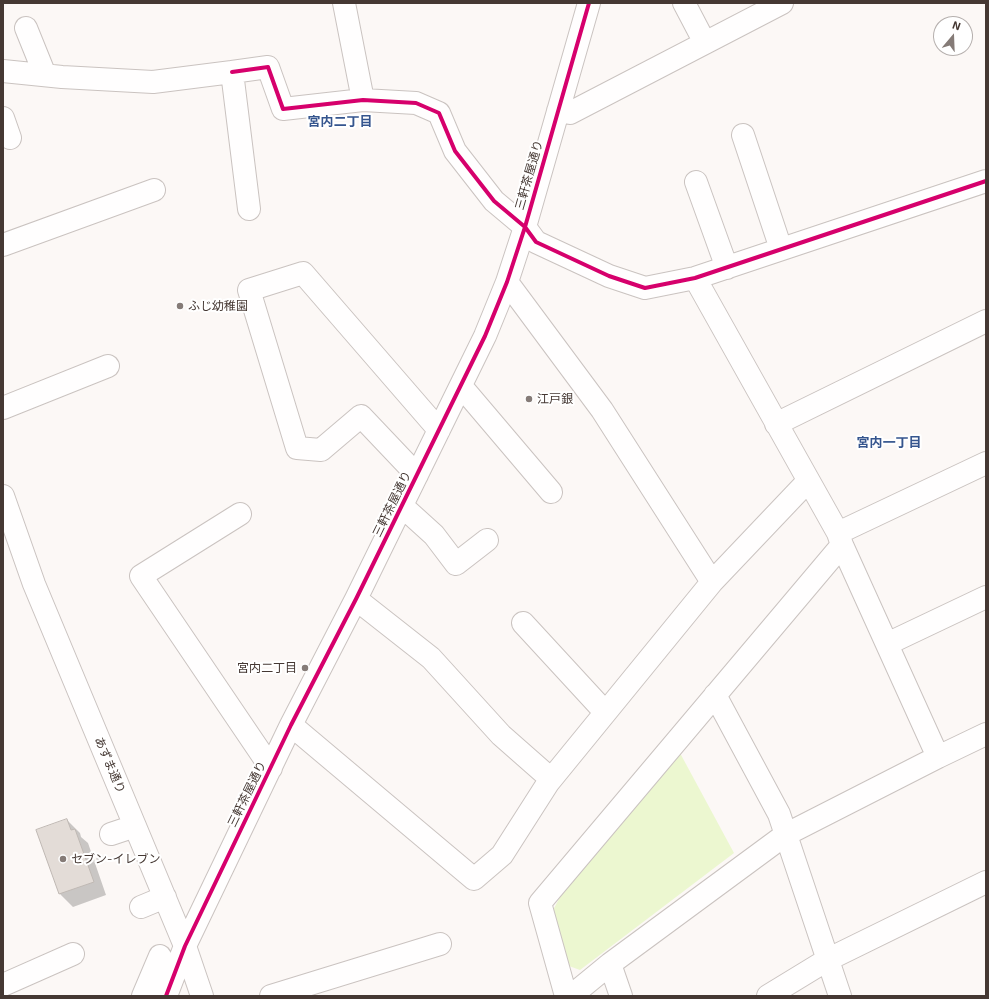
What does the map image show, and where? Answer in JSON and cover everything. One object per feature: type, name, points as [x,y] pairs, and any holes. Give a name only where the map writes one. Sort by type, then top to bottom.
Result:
[{"type":"street","points":[[344,3],[363,100]]},
{"type":"street","name":"三軒茶屋通り","points":[[166,996],[185,946],[270,768],[356,599],[485,336],[507,282],[525,227],[589,3]]},
{"type":"street","points":[[684,3],[705,43]]},
{"type":"street","points":[[558,111],[570,113],[782,3]]},
{"type":"street","points":[[26,28],[45,75]]},
{"type":"street","points":[[3,71],[153,82],[268,66],[283,109],[363,100],[416,103],[439,113],[455,151],[494,201],[525,227],[536,242],[609,276],[645,288],[695,278],[727,268],[986,181]]},
{"type":"street","points":[[232,72],[249,209]]},
{"type":"street","points":[[743,136],[781,249]]},
{"type":"street","points":[[696,182],[727,268]]},
{"type":"street","points":[[3,245],[154,190]]},
{"type":"street","points":[[417,475],[361,416],[322,450],[297,448],[249,290],[304,273],[439,430]]},
{"type":"street","points":[[695,278],[840,539],[938,757]]},
{"type":"street","points":[[507,282],[602,410],[712,582]]},
{"type":"street","points":[[776,424],[986,321]]},
{"type":"street","points":[[3,408],[108,366]]},
{"type":"street","points":[[461,386],[551,492]]},
{"type":"street","points":[[566,996],[540,903],[715,694],[840,539],[986,463]]},
{"type":"street","points":[[291,725],[474,879],[502,855],[551,779],[712,582],[808,481]]},
{"type":"street","name":"あずま通り","points":[[3,496],[34,584],[185,946],[202,996]]},
{"type":"street","points":[[402,506],[434,535],[456,564],[487,540]]},
{"type":"street","points":[[240,514],[140,576],[270,768]]},
{"type":"street","points":[[887,644],[986,597]]},
{"type":"street","points":[[356,599],[431,658],[501,735],[551,779]]},
{"type":"street","points":[[523,623],[605,712]]},
{"type":"street","points":[[715,694],[779,814],[840,996]]},
{"type":"street","points":[[571,996],[610,964],[786,835],[986,734]]},
{"type":"street","points":[[111,834],[135,826]]},
{"type":"street","points":[[768,996],[827,960],[986,882]]},
{"type":"street","points":[[140,907],[165,897]]},
{"type":"street","points":[[271,996],[440,944]]},
{"type":"street","points":[[3,985],[73,954]]},
{"type":"street","points":[[143,996],[160,956]]},
{"type":"street","points":[[610,964],[621,996]]},
{"type":"green space","points":[[680,753],[734,853],[580,970],[569,966],[552,912],[560,897]]},
{"type":"building","points":[[67,819],[71,830],[75,829],[94,882],[59,894],[36,830]]},
{"type":"cycle path","points":[[166,996],[185,946],[291,725],[356,599],[485,336],[507,282],[525,227],[589,3]]},
{"type":"cycle path","points":[[232,72],[268,67],[283,109],[363,100],[416,103],[439,113],[455,151],[494,201],[525,227],[536,242],[609,276],[645,288],[695,278],[986,181]]},
{"type":"place","name":"ふじ幼稚園","points":[[180,306]]},
{"type":"place","name":"江戸銀","points":[[529,399]]},
{"type":"place","name":"宮内二丁目","points":[[305,668]]},
{"type":"place","name":"セブン-イレブン","points":[[63,859]]},
{"type":"district","name":"宮内二丁目","points":[[340,122]]},
{"type":"district","name":"宮内一丁目","points":[[889,443]]}]
